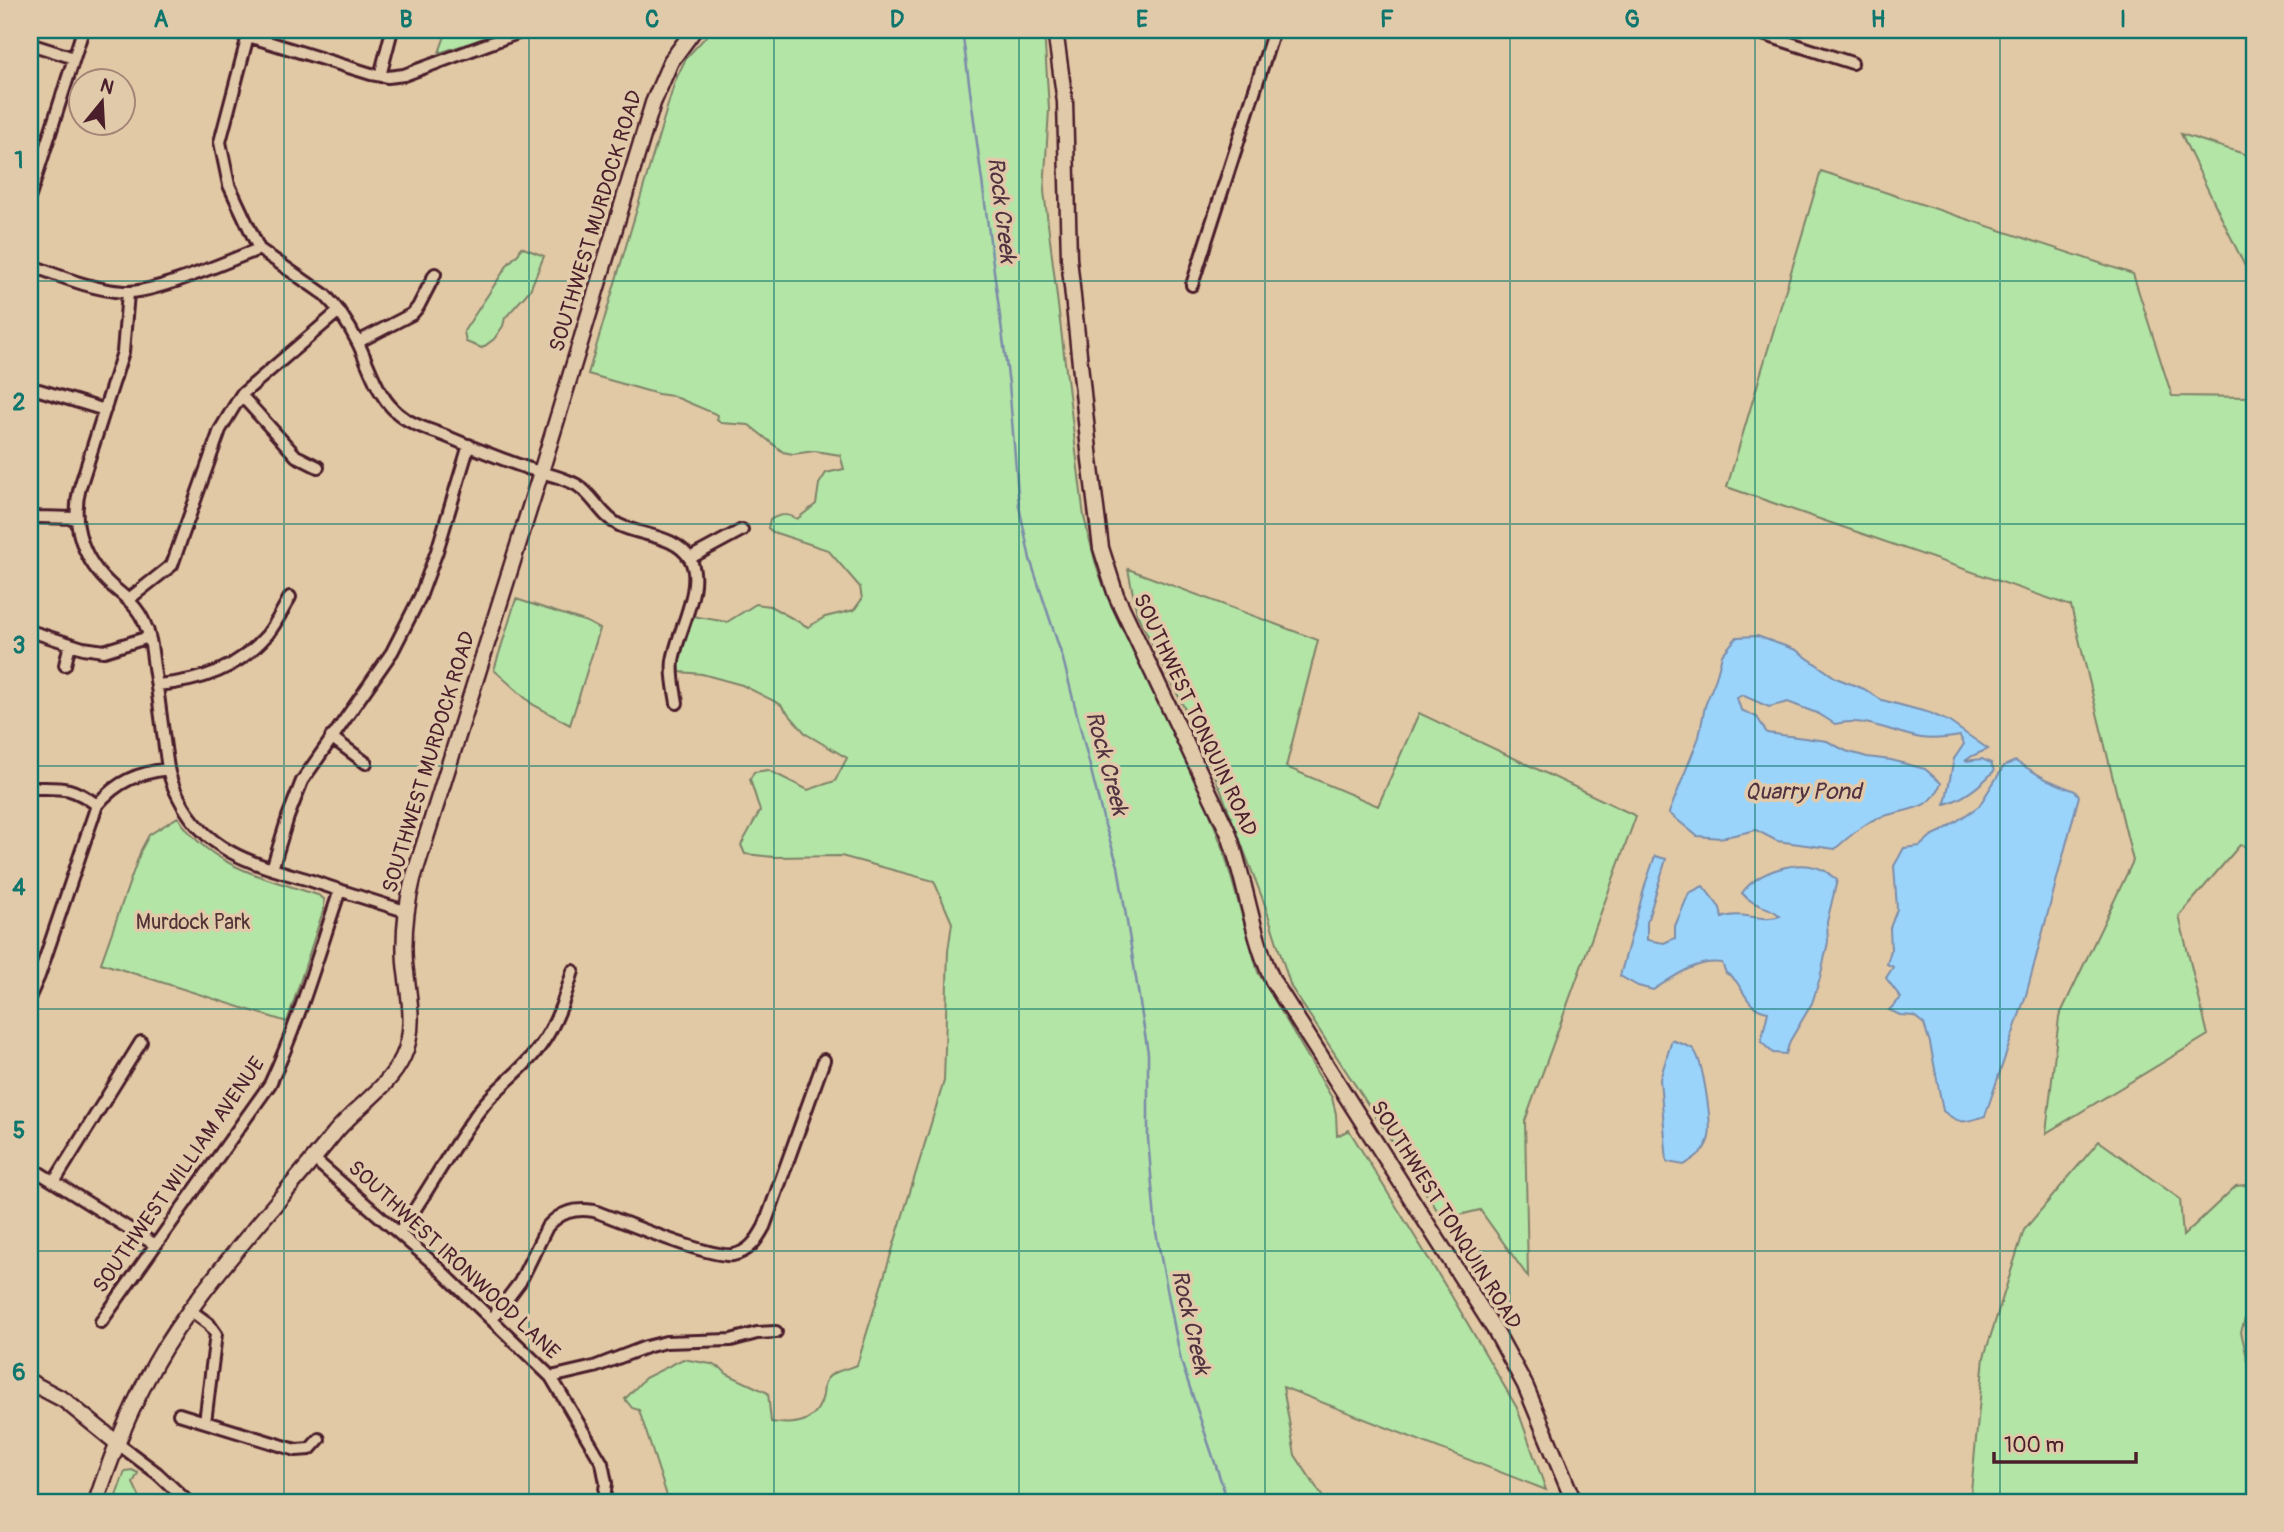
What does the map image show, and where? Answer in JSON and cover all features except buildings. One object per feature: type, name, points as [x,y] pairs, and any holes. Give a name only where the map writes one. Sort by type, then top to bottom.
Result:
[{"type":"main road","name":"SOUTHWEST MURDOCK ROAD","points":[[96,1502],[117,1443],[144,1385],[164,1348],[190,1310],[334,1133],[391,1077],[406,1051],[411,1023],[405,964],[405,911],[425,840],[653,103],[667,68],[694,30]]},
{"type":"main road","name":"SOUTHWEST TONQUIN ROAD","points":[[1055,30],[1065,102],[1069,258],[1097,527],[1107,572],[1228,832],[1241,868],[1261,950],[1273,981],[1496,1332],[1528,1393],[1574,1502]]},
{"type":"main road","points":[[30,1382],[64,1400],[117,1443]]},
{"type":"street","points":[[30,195],[83,30]]},
{"type":"street","points":[[229,30],[249,33],[380,76],[404,75],[526,30]]},
{"type":"street","points":[[380,76],[392,30]]},
{"type":"street","points":[[1192,285],[1274,30]]},
{"type":"street","points":[[1750,30],[1852,63]]},
{"type":"street","points":[[249,33],[220,142],[229,185],[259,249],[325,295],[339,311],[358,342],[379,391],[391,407],[414,424],[576,484],[593,497],[618,525],[666,540],[690,558],[695,576],[692,594],[672,665],[677,703]]},
{"type":"street","points":[[30,44],[74,58]]},
{"type":"street","points":[[30,265],[85,284],[128,293],[175,280],[259,249]]},
{"type":"street","points":[[358,342],[412,314],[435,274]]},
{"type":"street","points":[[128,293],[123,352],[80,487],[76,518],[81,542],[95,568],[129,599],[141,614],[149,637],[171,780],[183,806],[203,833],[228,852],[272,869],[405,911]]},
{"type":"street","points":[[129,599],[172,565],[220,430],[241,395],[339,311]]},
{"type":"street","points":[[39,390],[105,410]]},
{"type":"street","points":[[241,395],[296,456],[318,467]]},
{"type":"street","points":[[272,869],[302,781],[392,652],[420,597],[437,551],[468,445]]},
{"type":"street","points":[[30,515],[76,518]]},
{"type":"street","points":[[690,558],[743,530]]},
{"type":"street","points":[[157,685],[210,676],[240,660],[269,633],[290,597]]},
{"type":"street","points":[[30,631],[70,644],[104,651],[149,637]]},
{"type":"street","points":[[65,665],[70,644]]},
{"type":"street","points":[[331,737],[366,763]]},
{"type":"street","points":[[30,996],[96,805],[115,786],[131,777],[168,769]]},
{"type":"street","points":[[30,788],[66,788],[80,793],[96,805]]},
{"type":"street","name":"SOUTHWEST WILLIAM AVENUE","points":[[101,1322],[270,1084],[300,1011],[340,890]]},
{"type":"street","points":[[399,1233],[428,1192],[459,1138],[484,1104],[541,1046],[556,1020],[573,971]]},
{"type":"street","points":[[54,1182],[141,1042]]},
{"type":"street","points":[[492,1319],[520,1282],[547,1227],[568,1211],[594,1211],[722,1255],[736,1254],[753,1244],[764,1227],[824,1060]]},
{"type":"street","name":"SOUTHWEST IRONWOOD LANE","points":[[314,1159],[399,1233],[551,1377],[594,1367],[666,1342],[731,1340],[776,1332]]},
{"type":"street","points":[[30,1167],[154,1244]]},
{"type":"street","points":[[190,1310],[209,1324],[216,1334],[205,1422]]},
{"type":"street","points":[[551,1377],[603,1463],[606,1483],[601,1502]]},
{"type":"street","points":[[179,1414],[296,1450],[310,1450],[319,1439]]},
{"type":"street","points":[[117,1443],[157,1473],[188,1502]]},
{"type":"green space","points":[[447,30],[485,30],[488,37],[439,53]]},
{"type":"green space","points":[[712,30],[1044,30],[1049,109],[1044,191],[1084,517],[1096,565],[1110,603],[1207,805],[1224,852],[1258,972],[1332,1098],[1337,1136],[1349,1130],[1451,1295],[1517,1408],[1546,1490],[1283,1387],[1295,1455],[1326,1502],[669,1502],[639,1410],[632,1408],[625,1399],[645,1378],[683,1359],[711,1364],[768,1393],[771,1422],[797,1423],[816,1412],[829,1376],[857,1365],[944,1081],[948,951],[952,923],[934,881],[841,856],[774,857],[745,854],[741,845],[760,811],[750,779],[754,772],[768,770],[808,790],[835,781],[847,758],[806,734],[780,704],[742,685],[702,674],[680,672],[679,663],[692,616],[727,622],[756,604],[770,606],[808,627],[825,617],[854,610],[862,599],[860,587],[828,550],[768,528],[773,518],[786,515],[797,519],[816,504],[819,484],[826,473],[844,469],[840,455],[815,451],[793,454],[783,452],[749,425],[721,423],[717,420],[718,415],[673,396],[588,374],[675,81],[686,58]]},
{"type":"green space","points":[[2181,134],[2254,157],[2254,285]]},
{"type":"green space","points":[[1821,171],[2133,274],[2172,396],[2254,397],[2254,849],[2240,845],[2179,916],[2208,1035],[2046,1133],[2059,1017],[2133,861],[2071,606],[1727,487]]},
{"type":"green space","points":[[521,247],[544,256],[530,290],[505,318],[494,339],[482,348],[466,342],[464,331]]},
{"type":"green space","points":[[1128,569],[1318,640],[1286,767],[1378,806],[1419,713],[1636,816],[1525,1121],[1528,1277],[1480,1210],[1443,1219],[1291,987],[1265,905],[1204,747],[1137,614]]},
{"type":"green space","points":[[516,599],[587,622],[600,629],[570,725],[532,704],[494,670]]},
{"type":"green space","name":"Murdock Park","points":[[178,817],[191,834],[222,859],[259,876],[324,899],[324,908],[287,1022],[101,963],[141,850],[149,835]]},
{"type":"green space","points":[[2099,1141],[2180,1199],[2183,1236],[2236,1186],[2254,1184],[2254,1289],[2241,1332],[2254,1387],[2254,1502],[1970,1502],[1984,1357],[2024,1230]]},
{"type":"green space","points":[[125,1471],[138,1473],[133,1483],[142,1502],[114,1502]]},
{"type":"water","name":"Quarry Pond","points":[[1757,636],[1796,650],[1836,678],[1864,689],[1882,700],[1930,713],[1948,721],[1988,749],[1965,761],[1982,759],[1991,763],[1994,771],[1971,791],[1945,804],[1954,759],[1964,744],[1960,736],[1926,739],[1857,722],[1835,724],[1819,714],[1788,702],[1769,707],[1742,695],[1737,698],[1741,710],[1757,717],[1767,733],[1827,741],[1846,751],[1867,757],[1925,769],[1941,783],[1930,801],[1871,821],[1835,849],[1777,841],[1756,830],[1721,838],[1697,836],[1669,813],[1699,737],[1705,706],[1722,655],[1737,637]]},
{"type":"water","points":[[2015,761],[2046,779],[2075,791],[2079,796],[2026,995],[1985,1116],[1962,1121],[1943,1111],[1924,1024],[1914,1016],[1900,1015],[1889,1010],[1901,998],[1886,978],[1893,967],[1887,964],[1891,950],[1890,928],[1897,909],[1894,866],[1904,848],[1920,846],[1931,836],[1979,806],[2004,766]]},
{"type":"water","points":[[1655,856],[1666,859],[1647,922],[1647,940],[1664,943],[1675,938],[1675,926],[1689,893],[1703,886],[1720,908],[1722,918],[1736,915],[1773,918],[1780,916],[1752,902],[1742,893],[1758,878],[1779,869],[1802,865],[1823,870],[1837,880],[1827,922],[1828,942],[1820,978],[1812,1003],[1790,1041],[1786,1054],[1773,1053],[1761,1042],[1768,1012],[1760,1010],[1748,1000],[1737,982],[1726,973],[1722,963],[1694,966],[1653,990],[1638,986],[1620,976]]},
{"type":"water","points":[[1672,1040],[1693,1049],[1697,1055],[1706,1091],[1709,1119],[1706,1146],[1684,1165],[1667,1162],[1660,1079]]},
{"type":"waterway","name":"Rock Creek","points":[[962,30],[1009,384],[1019,506],[1030,559],[1063,659],[1104,822],[1118,866],[1148,1053],[1148,1139],[1156,1232],[1181,1361],[1228,1502]]}]
